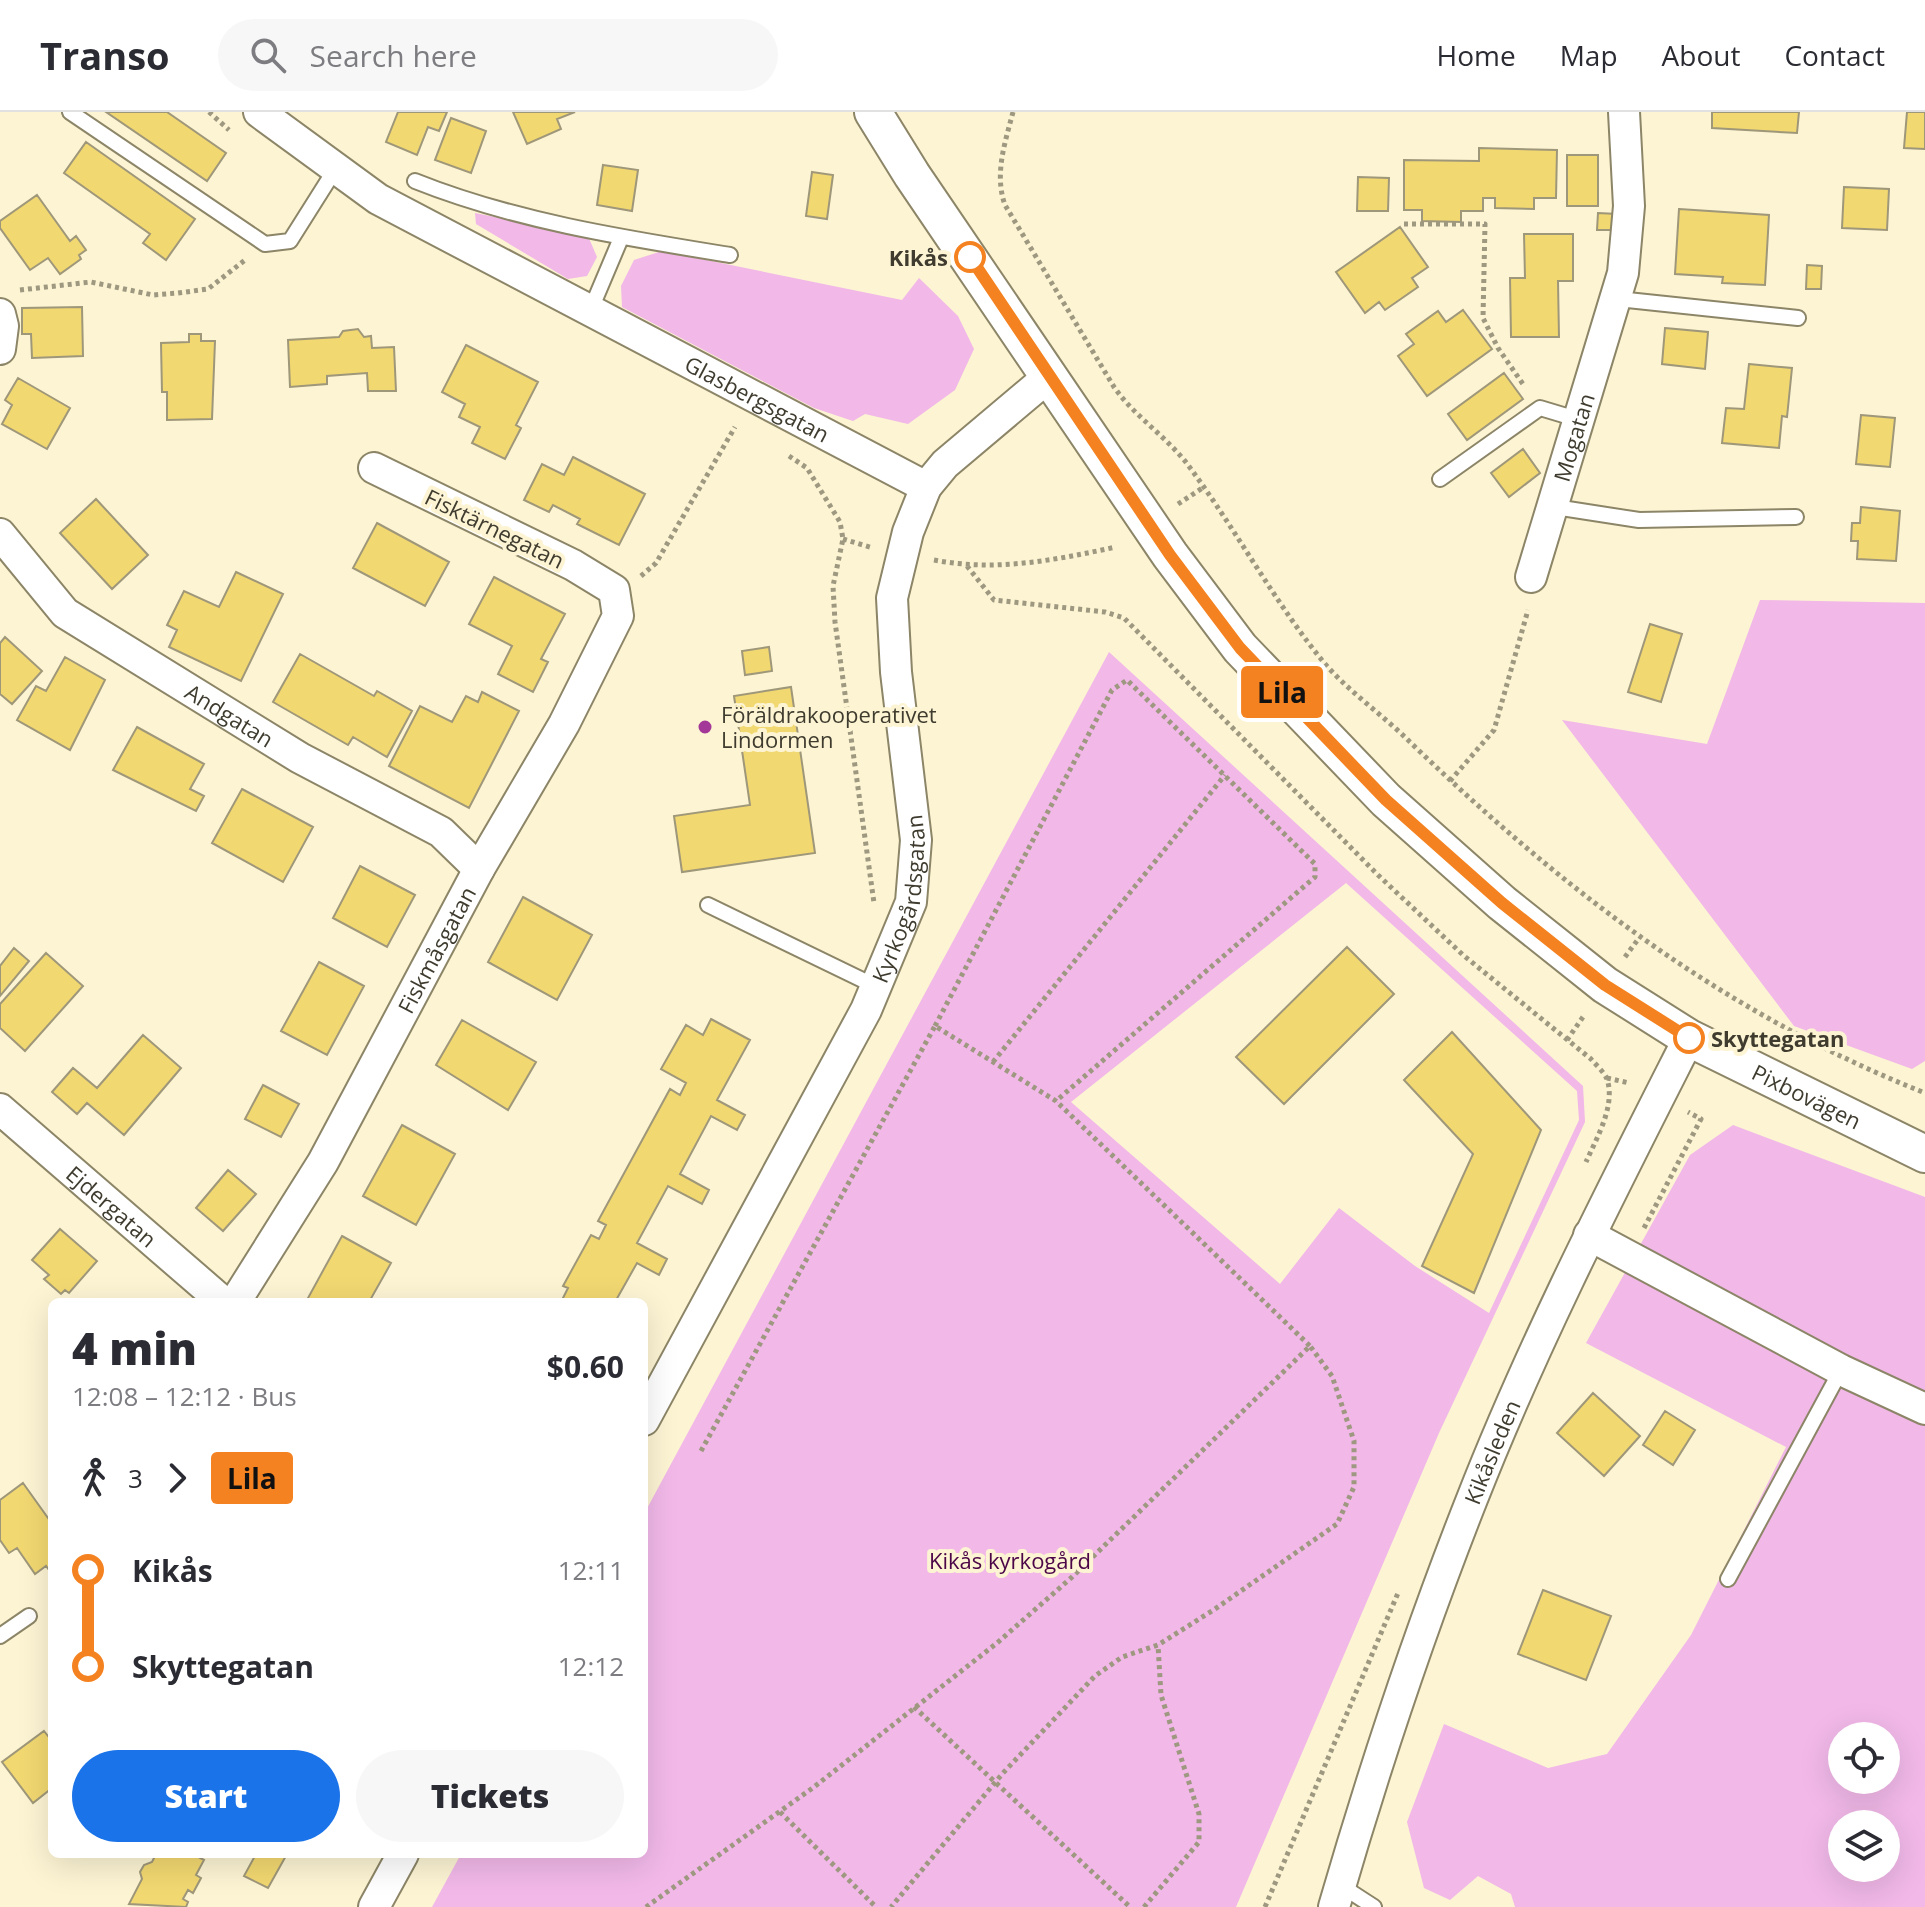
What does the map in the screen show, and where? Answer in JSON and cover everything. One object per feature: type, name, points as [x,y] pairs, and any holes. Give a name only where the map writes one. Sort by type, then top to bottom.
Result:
[{"type":"street","name":"Glasbergsgatan","points":[[259,112],[378,199],[926,487]]},
{"type":"street","name":"Pixbovägen","points":[[873,112],[1047,378],[1170,555],[1240,648],[1386,800],[1502,903],[1605,985],[1689,1038],[1925,1154]]},
{"type":"street","name":"Mogatan","points":[[1531,577],[1618,299],[1629,206],[1624,112]]},
{"type":"street","points":[[0,349],[5,303]]},
{"type":"street","name":"Kyrkogårdsgatan","points":[[648,1413],[877,987],[911,902],[916,840],[892,598],[900,554],[926,487],[945,464],[1047,378]]},
{"type":"street","name":"Fisktärnegatan","points":[[374,468],[573,565],[614,590]]},
{"type":"street","name":"Andgatan","points":[[0,534],[65,613],[300,758],[441,832],[479,869]]},
{"type":"street","name":"Fiskmåsgatan","points":[[238,1298],[323,1162],[479,869],[564,724],[618,616],[614,590]]},
{"type":"street","name":"Kikåsleden","points":[[1337,1896],[1416,1648],[1473,1497],[1589,1235],[1689,1038]]},
{"type":"street","name":"Ejdergatan","points":[[0,1109],[218,1298]]},
{"type":"street","points":[[1589,1235],[1841,1370],[1925,1409]]},
{"type":"street","points":[[374,1907],[401,1858]]},
{"type":"lane","points":[[70,112],[265,244],[290,241],[336,168]]},
{"type":"lane","points":[[415,181],[462,200],[621,238],[730,255]]},
{"type":"lane","points":[[591,309],[621,238]]},
{"type":"lane","points":[[1618,299],[1798,318]]},
{"type":"lane","points":[[1440,479],[1540,408],[1580,420]]},
{"type":"lane","points":[[1555,507],[1639,520],[1796,517]]},
{"type":"lane","points":[[708,905],[877,987]]},
{"type":"lane","points":[[1728,1579],[1841,1370]]},
{"type":"lane","points":[[0,1636],[29,1616]]},
{"type":"lane","name":"Kikåsleden","points":[[1337,1896],[1374,1907]]},
{"type":"path","points":[[1013,112],[998,188],[1005,205],[1132,412],[1174,447],[1323,662],[1450,781],[1553,871],[1639,938],[1775,1025],[1923,1090]]},
{"type":"path","points":[[1404,224],[1485,224],[1483,318],[1498,348],[1540,408]]},
{"type":"path","points":[[5,303],[91,282],[153,295],[208,289],[265,244]]},
{"type":"path","points":[[614,590],[622,592],[656,563],[735,427]]},
{"type":"path","points":[[1169,511],[1204,487]]},
{"type":"path","points":[[843,539],[900,554],[967,566],[1036,564],[1116,547]]},
{"type":"path","points":[[967,566],[994,600],[1105,612],[1124,618],[1378,875],[1463,955],[1591,1059],[1607,1078],[1607,1101],[1604,1119],[1579,1177]]},
{"type":"path","points":[[1450,781],[1494,730],[1527,616],[1531,577]]},
{"type":"path","points":[[701,1451],[935,1026],[1112,690],[1127,680],[1315,864],[1315,877],[1056,1101]]},
{"type":"path","points":[[993,1062],[1225,775]]},
{"type":"path","points":[[891,1907],[995,1782],[1095,1676],[1122,1657],[1158,1645],[1337,1524],[1354,1487],[1354,1441],[1332,1376],[1310,1346],[1056,1101],[935,1026]]},
{"type":"path","points":[[646,1907],[780,1811],[997,1643],[1071,1578],[1310,1346]]},
{"type":"path","points":[[1265,1907],[1404,1578]]},
{"type":"path","points":[[1144,1907],[1199,1842],[1199,1814],[1161,1695],[1158,1645]]},
{"type":"path","points":[[914,1707],[1130,1907]]},
{"type":"path","points":[[780,1811],[876,1907]]},
{"type":"green space","points":[[475,213],[588,236],[597,257],[587,276],[568,279],[476,224]]},
{"type":"green space","points":[[662,251],[902,300],[919,278],[958,316],[974,349],[955,390],[908,424],[865,414],[853,421],[814,408],[622,307],[621,286],[634,260]]},
{"type":"green space","points":[[1760,600],[1925,603],[1925,1061],[1912,1069],[1794,1026],[1562,720],[1707,744]]},
{"type":"green space","name":"Kikås kyrkogård","points":[[1109,652],[1583,1086],[1585,1122],[1439,1433],[1236,1907],[432,1907],[459,1858],[648,1858],[648,1507]],"holes":[[[1346,883],[1577,1091],[1579,1120],[1489,1313],[1415,1266],[1339,1208],[1280,1284],[1071,1102]]]},
{"type":"green space","points":[[1733,1125],[1925,1197],[1925,1907],[1515,1907],[1511,1894],[1478,1876],[1450,1900],[1424,1888],[1407,1822],[1444,1724],[1548,1768],[1607,1754],[1691,1635],[1786,1447],[1586,1343],[1690,1155]]},
{"type":"building","points":[[106,112],[167,112],[226,153],[207,181]]},
{"type":"building","points":[[398,112],[447,112],[439,131],[428,127],[417,155],[386,142]]},
{"type":"building","points":[[513,112],[575,112],[557,119],[561,129],[527,144]]},
{"type":"building","points":[[1712,112],[1799,112],[1797,133],[1712,128]]},
{"type":"building","points":[[1907,112],[1925,112],[1925,149],[1904,148]]},
{"type":"building","points":[[451,118],[486,131],[471,173],[435,160]]},
{"type":"building","points":[[86,142],[195,219],[166,260],[143,243],[150,234],[64,173]]},
{"type":"building","points":[[1479,148],[1557,150],[1556,198],[1534,198],[1534,209],[1495,208],[1495,198],[1483,198],[1483,211],[1461,211],[1461,222],[1422,221],[1422,210],[1404,210],[1404,160],[1479,161]]},
{"type":"building","points":[[1567,155],[1598,155],[1598,206],[1567,206]]},
{"type":"building","points":[[603,165],[638,170],[632,211],[597,205]]},
{"type":"building","points":[[812,172],[833,175],[827,219],[806,216]]},
{"type":"building","points":[[1358,177],[1389,178],[1388,211],[1357,211]]},
{"type":"building","points":[[1844,187],[1889,189],[1887,230],[1842,228]]},
{"type":"building","points":[[37,195],[70,241],[76,236],[86,250],[79,255],[81,259],[60,274],[48,258],[30,270],[0,228],[0,221]]},
{"type":"building","points":[[1679,209],[1769,215],[1765,285],[1722,283],[1723,277],[1675,274]]},
{"type":"building","points":[[1598,213],[1617,214],[1617,230],[1597,230]]},
{"type":"building","points":[[1400,227],[1428,267],[1412,278],[1418,287],[1385,310],[1379,302],[1365,313],[1336,272]]},
{"type":"building","points":[[1524,234],[1573,234],[1573,281],[1558,281],[1559,337],[1511,337],[1510,278],[1525,278]]},
{"type":"building","points":[[1807,265],[1822,266],[1821,289],[1806,289]]},
{"type":"building","points":[[82,307],[83,356],[32,358],[31,334],[22,334],[22,308]]},
{"type":"building","points":[[1463,310],[1492,349],[1427,396],[1398,356],[1414,344],[1406,334],[1438,311],[1446,322]]},
{"type":"building","points":[[1665,328],[1708,332],[1705,369],[1662,364]]},
{"type":"building","points":[[358,329],[364,337],[371,336],[372,348],[394,347],[396,391],[368,391],[367,373],[327,376],[327,384],[290,387],[288,340],[339,337],[343,331]]},
{"type":"building","points":[[189,334],[201,334],[201,341],[215,341],[212,419],[167,420],[167,392],[162,392],[161,343],[189,342]]},
{"type":"building","points":[[466,345],[538,382],[516,425],[521,428],[505,459],[472,443],[480,427],[459,417],[465,404],[442,392]]},
{"type":"building","points":[[1749,364],[1792,368],[1787,417],[1782,416],[1779,448],[1722,443],[1726,408],[1744,409]]},
{"type":"building","points":[[1504,373],[1523,399],[1467,440],[1448,414]]},
{"type":"building","points":[[18,378],[70,408],[47,449],[2,424],[12,405],[5,400]]},
{"type":"building","points":[[1861,415],[1895,418],[1890,467],[1856,464]]},
{"type":"building","points":[[1523,449],[1540,473],[1509,497],[1491,473]]},
{"type":"building","points":[[573,457],[645,494],[619,545],[577,524],[580,519],[553,505],[549,512],[524,500],[542,464],[564,475]]},
{"type":"building","points":[[96,499],[148,555],[112,589],[60,533]]},
{"type":"building","points":[[1861,507],[1900,511],[1896,561],[1857,559],[1858,541],[1851,541],[1852,523],[1860,523]]},
{"type":"building","points":[[377,523],[449,562],[425,606],[353,568]]},
{"type":"building","points":[[236,572],[283,594],[241,681],[169,647],[177,630],[167,625],[184,591],[219,607]]},
{"type":"building","points":[[494,577],[565,614],[541,659],[548,662],[533,692],[498,674],[512,646],[469,624]]},
{"type":"building","points":[[1650,624],[1682,634],[1661,702],[1628,692]]},
{"type":"building","points":[[5,637],[42,671],[12,704],[0,694],[0,643]]},
{"type":"building","points":[[769,647],[772,671],[745,675],[742,651]]},
{"type":"building","points":[[300,654],[374,696],[377,691],[412,711],[387,757],[353,737],[348,745],[273,702]]},
{"type":"building","points":[[65,657],[105,680],[70,750],[17,720],[36,686],[46,691]]},
{"type":"building","points":[[791,687],[815,853],[682,872],[674,816],[750,805],[734,696]]},
{"type":"building","points":[[482,692],[519,711],[469,808],[389,766],[420,706],[452,722],[466,696],[478,702]]},
{"type":"building","points":[[137,727],[204,764],[190,789],[204,796],[196,811],[113,770]]},
{"type":"building","points":[[242,789],[313,827],[283,882],[212,843]]},
{"type":"building","points":[[360,866],[415,895],[387,947],[333,918]]},
{"type":"building","points":[[523,897],[592,935],[557,1000],[488,962]]},
{"type":"building","points":[[1347,947],[1394,994],[1284,1104],[1236,1057]]},
{"type":"building","points":[[14,948],[29,961],[0,996],[0,966]]},
{"type":"building","points":[[46,953],[83,986],[25,1051],[0,1028],[0,1004]]},
{"type":"building","points":[[319,962],[364,986],[327,1055],[281,1031]]},
{"type":"building","points":[[711,1019],[750,1040],[717,1100],[745,1115],[737,1130],[711,1116],[680,1174],[709,1190],[702,1204],[668,1186],[637,1243],[667,1259],[659,1275],[637,1263],[617,1298],[563,1298],[568,1288],[563,1286],[591,1235],[599,1239],[606,1225],[598,1221],[670,1089],[680,1095],[686,1083],[661,1069],[686,1025],[703,1035]]},
{"type":"building","points":[[462,1020],[536,1062],[508,1110],[436,1065]]},
{"type":"building","points":[[1452,1032],[1541,1130],[1474,1293],[1422,1266],[1473,1154],[1404,1080]]},
{"type":"building","points":[[143,1035],[181,1068],[124,1135],[87,1103],[77,1114],[52,1092],[73,1068],[97,1088]]},
{"type":"building","points":[[263,1085],[299,1104],[281,1137],[245,1119]]},
{"type":"building","points":[[402,1125],[455,1154],[416,1225],[363,1196]]},
{"type":"building","points":[[228,1170],[256,1194],[223,1231],[196,1208]]},
{"type":"building","points":[[60,1229],[97,1261],[69,1293],[65,1290],[61,1294],[44,1279],[49,1275],[32,1260]]},
{"type":"building","points":[[342,1236],[391,1263],[371,1298],[308,1298]]},
{"type":"building","points":[[1593,1393],[1640,1436],[1604,1476],[1557,1433]]},
{"type":"building","points":[[1665,1411],[1695,1430],[1673,1465],[1643,1445]]},
{"type":"building","points":[[23,1483],[48,1518],[48,1569],[46,1566],[35,1574],[17,1548],[9,1553],[0,1540],[0,1500]]},
{"type":"building","points":[[1543,1590],[1611,1616],[1586,1680],[1518,1654]]},
{"type":"building","points":[[44,1731],[48,1736],[48,1791],[33,1803],[2,1762]]},
{"type":"building","points":[[154,1858],[204,1860],[196,1875],[201,1878],[193,1893],[188,1890],[183,1899],[188,1902],[186,1907],[129,1904],[142,1879],[140,1872],[144,1865]]},
{"type":"building","points":[[254,1858],[285,1858],[268,1888],[244,1876]]},
{"type":"bus line","name":"Lila","points":[[970,257],[1047,378],[1170,555],[1240,648],[1386,800],[1502,903],[1605,985],[1689,1038]]},
{"type":"place","name":"Kikås","points":[[970,257]]},
{"type":"place","name":"Föräldrakooperativet Lindormen","points":[[705,727]]},
{"type":"place","name":"Skyttegatan","points":[[1689,1038]]}]
